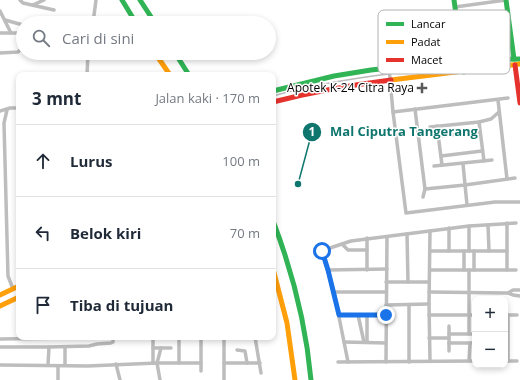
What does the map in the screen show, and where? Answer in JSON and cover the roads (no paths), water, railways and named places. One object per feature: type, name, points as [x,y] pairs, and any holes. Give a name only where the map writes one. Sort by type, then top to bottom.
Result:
[{"type":"street","points":[[20,0],[23,3],[54,10]]},
{"type":"street","points":[[33,5],[44,0]]},
{"type":"street","points":[[94,16],[96,0]]},
{"type":"street","points":[[122,0],[132,16]]},
{"type":"street","points":[[140,0],[150,16]]},
{"type":"street","points":[[454,0],[455,10]]},
{"type":"street","points":[[455,7],[505,0],[507,10]]},
{"type":"street","points":[[1,14],[11,33]]},
{"type":"street","points":[[5,20],[16,23]]},
{"type":"street","points":[[510,26],[517,62],[520,103]]},
{"type":"street","points":[[0,33],[16,33]]},
{"type":"street","points":[[0,53],[16,52]]},
{"type":"street","points":[[87,72],[88,60]]},
{"type":"street","points":[[160,60],[168,72]]},
{"type":"street","points":[[179,60],[187,72]]},
{"type":"street","points":[[276,90],[334,76],[378,70]]},
{"type":"street","points":[[390,74],[406,212],[467,205],[519,202]]},
{"type":"street","points":[[276,101],[315,92],[412,74]]},
{"type":"street","points":[[393,112],[508,98]]},
{"type":"street","points":[[498,100],[507,180]]},
{"type":"street","points":[[0,111],[16,108]]},
{"type":"street","points":[[415,109],[425,189],[423,197]]},
{"type":"street","points":[[6,110],[4,122],[8,276],[16,294]]},
{"type":"street","points":[[430,127],[478,122],[491,119],[499,112]]},
{"type":"street","points":[[478,122],[484,161]]},
{"type":"street","points":[[437,126],[442,165]]},
{"type":"street","points":[[439,136],[480,132]]},
{"type":"street","points":[[441,156],[482,151]]},
{"type":"street","points":[[434,166],[492,160]]},
{"type":"street","points":[[463,164],[467,205]]},
{"type":"street","points":[[425,189],[516,178]]},
{"type":"street","points":[[507,223],[507,270]]},
{"type":"street","points":[[315,253],[367,238],[387,237],[488,224],[516,223]]},
{"type":"street","points":[[488,224],[489,251]]},
{"type":"street","points":[[469,226],[469,251]]},
{"type":"street","points":[[276,228],[286,255],[296,291],[307,345],[311,380]]},
{"type":"street","points":[[449,228],[449,251]]},
{"type":"street","points":[[430,231],[430,362]]},
{"type":"street","points":[[408,234],[408,282]]},
{"type":"street","points":[[386,362],[387,237]]},
{"type":"street","points":[[367,238],[367,270]]},
{"type":"street","points":[[342,244],[348,250],[367,250]]},
{"type":"street","points":[[322,251],[334,292],[348,362]]},
{"type":"street","points":[[430,251],[507,251]]},
{"type":"street","points":[[464,251],[464,270]]},
{"type":"street","points":[[429,338],[449,338],[469,334],[469,292],[474,251]]},
{"type":"street","points":[[328,270],[387,269]]},
{"type":"street","points":[[430,270],[516,270]]},
{"type":"street","points":[[276,279],[285,313],[295,380]]},
{"type":"street","points":[[386,282],[429,282]]},
{"type":"street","points":[[0,295],[16,288]]},
{"type":"street","points":[[508,293],[518,290]]},
{"type":"street","points":[[334,292],[386,292]]},
{"type":"street","points":[[429,292],[508,293],[518,296]]},
{"type":"street","points":[[0,306],[16,298]]},
{"type":"street","points":[[386,305],[429,304]]},
{"type":"street","points":[[409,305],[409,362]]},
{"type":"street","points":[[339,315],[386,315]]},
{"type":"street","points":[[358,315],[366,342]]},
{"type":"street","points":[[366,342],[367,315]]},
{"type":"street","points":[[429,315],[469,315]]},
{"type":"street","points":[[508,315],[517,315]]},
{"type":"street","points":[[449,326],[449,351]]},
{"type":"street","points":[[338,362],[470,362],[470,343],[449,338]]},
{"type":"street","points":[[0,339],[16,339]]},
{"type":"street","points":[[0,347],[65,347],[111,343],[112,340]]},
{"type":"street","points":[[153,340],[153,362]]},
{"type":"street","points":[[179,363],[180,340]]},
{"type":"street","points":[[201,340],[202,371]]},
{"type":"street","points":[[224,340],[224,380]]},
{"type":"street","points":[[256,340],[261,373]]},
{"type":"street","points":[[344,342],[386,342]]},
{"type":"street","points":[[48,365],[49,347]]},
{"type":"street","points":[[65,347],[65,365]]},
{"type":"street","points":[[153,348],[171,348]]},
{"type":"street","points":[[160,380],[157,363],[161,348]]},
{"type":"street","points":[[237,350],[245,351],[247,363]]},
{"type":"street","points":[[0,366],[58,366],[153,362],[201,363]]},
{"type":"street","points":[[508,362],[517,362]]},
{"type":"street","points":[[224,363],[260,363]]},
{"type":"street","points":[[116,364],[120,380]]},
{"type":"street","points":[[58,366],[58,380]]},
{"type":"waterway","points":[[276,95],[330,83],[388,74]]},
{"type":"place","name":"Apotek K-24 Citra Raya","points":[[422,88]]},
{"type":"place","name":"Mal Ciputra Tangerang","points":[[298,184]]}]
